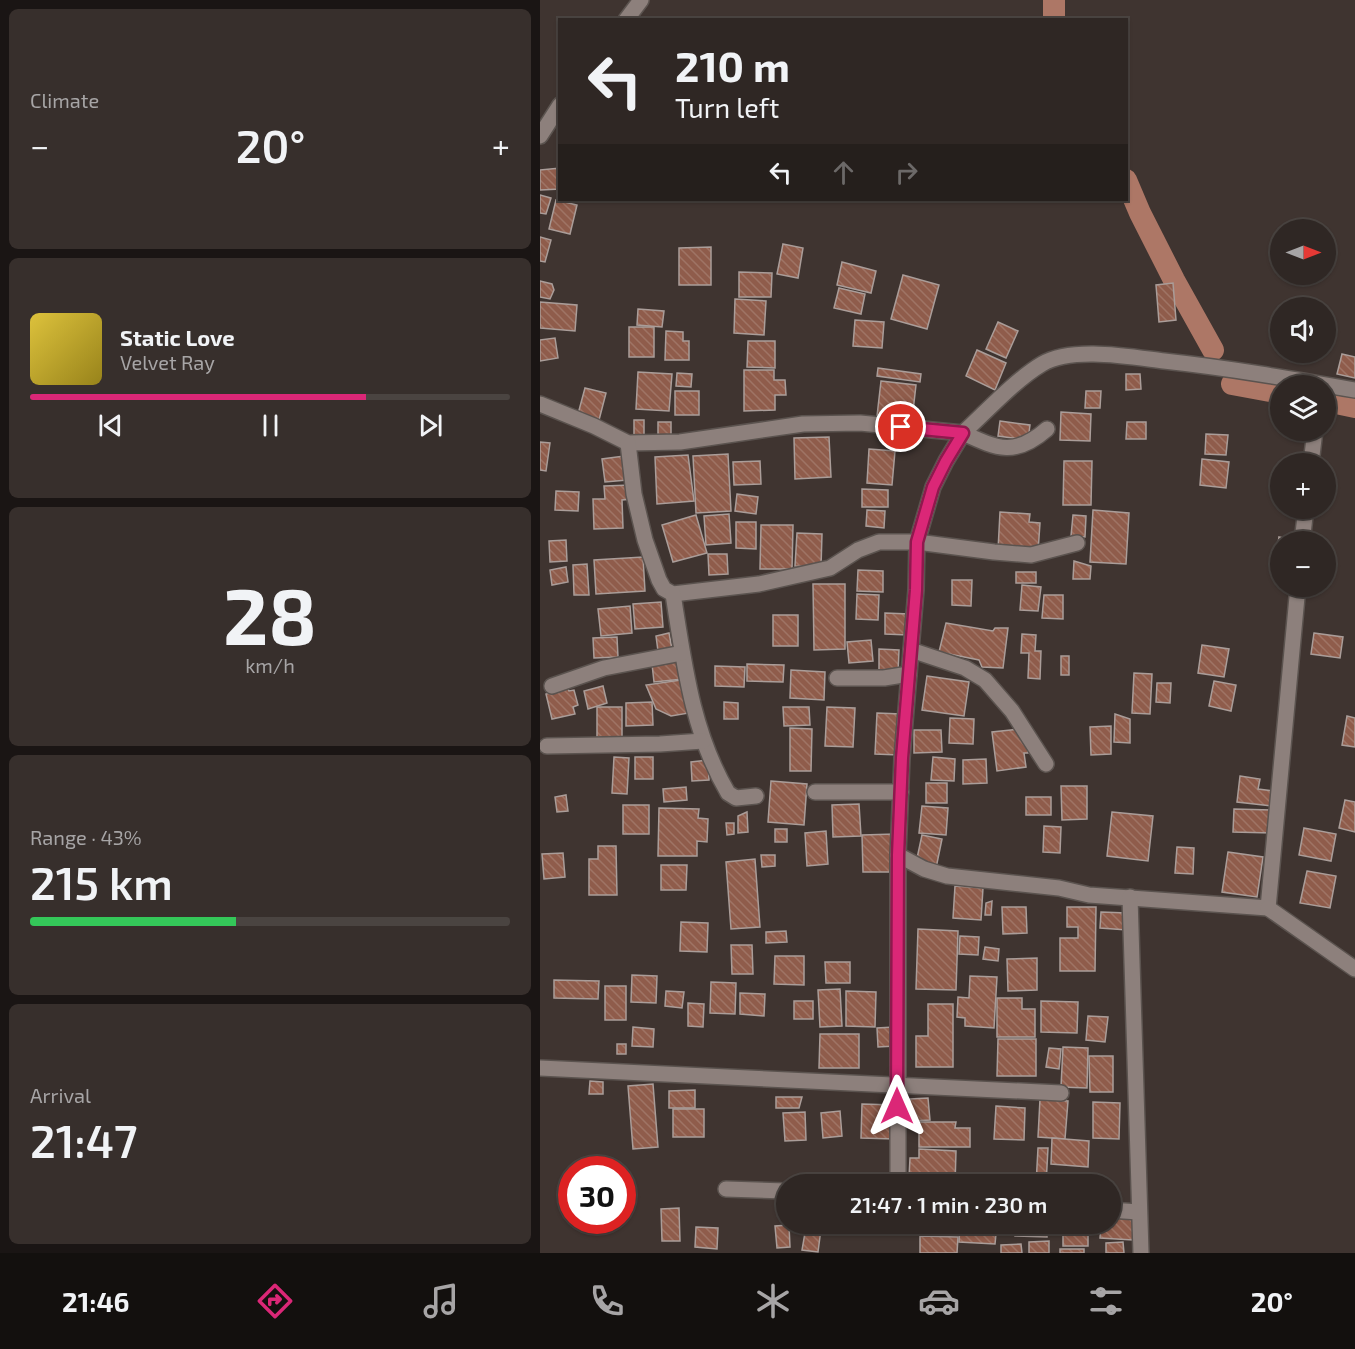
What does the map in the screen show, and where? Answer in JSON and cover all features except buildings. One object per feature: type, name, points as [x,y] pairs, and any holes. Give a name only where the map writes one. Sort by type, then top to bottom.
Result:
[{"type":"street","points":[[628,18],[641,0]]},
{"type":"street","points":[[540,136],[558,108]]},
{"type":"street","points":[[898,1174],[898,855],[901,792],[916,590],[917,542],[933,487],[963,433],[1026,376],[1043,363],[1062,356],[1107,354],[1279,375]]},
{"type":"street","points":[[1336,387],[1355,390]]},
{"type":"street","points":[[540,404],[628,443],[680,442],[803,423],[860,423],[963,433],[996,448],[1017,447],[1033,441],[1047,429]]},
{"type":"street","points":[[628,443],[634,494],[645,540],[659,580],[664,589],[673,594],[759,584],[830,568],[858,550],[879,542],[917,542],[1031,555],[1077,543]]},
{"type":"street","points":[[673,594],[682,653],[703,741],[728,793],[736,798],[756,796]]},
{"type":"street","points":[[1268,908],[1297,597]]},
{"type":"street","points":[[911,650],[964,668],[985,680],[1011,711],[1047,764]]},
{"type":"street","points":[[552,686],[604,668],[682,653]]},
{"type":"street","points":[[837,678],[884,678],[909,674]]},
{"type":"street","points":[[547,746],[703,741]]},
{"type":"street","points":[[815,792],[901,792]]},
{"type":"street","points":[[898,855],[924,869],[947,876],[1059,888],[1089,895],[1268,908],[1354,972]]},
{"type":"street","points":[[1130,897],[1141,1253]]},
{"type":"street","points":[[540,1068],[1061,1094]]},
{"type":"street","points":[[726,1189],[776,1191]]},
{"type":"street","points":[[1121,1211],[1138,1212]]},
{"type":"waterway","points":[[1054,0],[1054,18]]},
{"type":"waterway","points":[[1128,185],[1174,280],[1213,350]]},
{"type":"waterway","points":[[1232,384],[1270,391]]},
{"type":"waterway","points":[[1336,403],[1355,407]]},
{"type":"route","points":[[897,1106],[898,855],[902,758],[916,590],[917,542],[933,487],[963,433],[901,427]]}]
